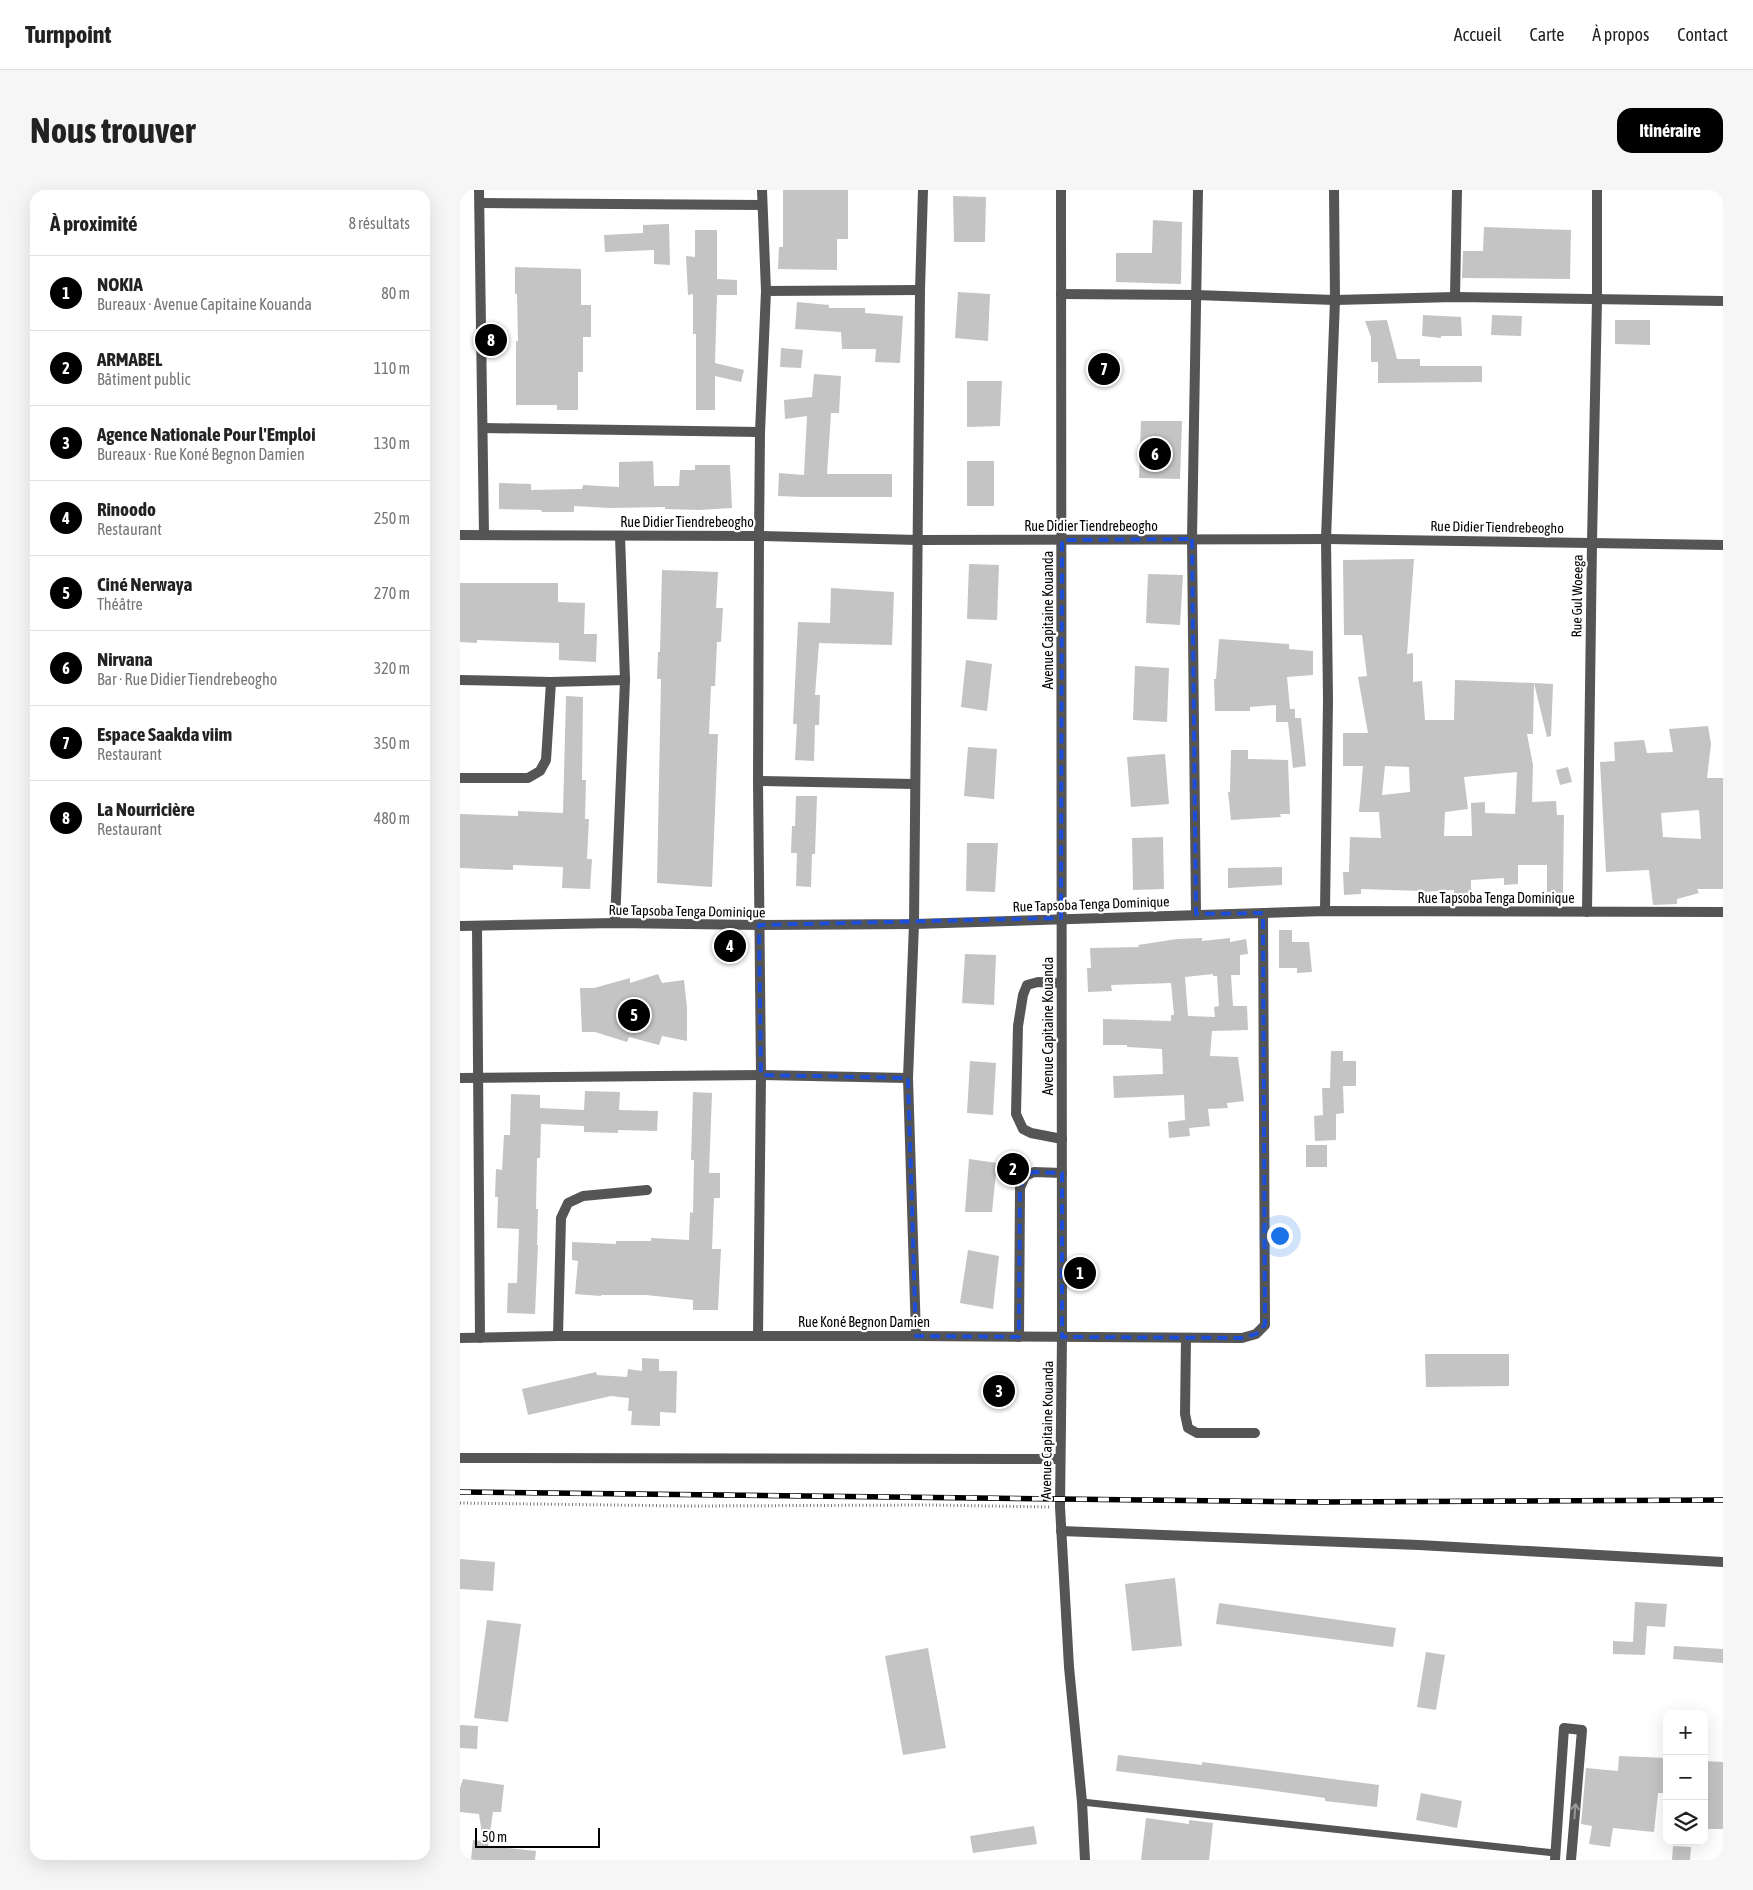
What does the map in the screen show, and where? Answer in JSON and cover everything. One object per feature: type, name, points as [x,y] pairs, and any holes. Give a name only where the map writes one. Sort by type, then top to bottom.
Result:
[{"type":"street","points":[[479,190],[484,535]]},
{"type":"street","points":[[758,1336],[761,1075],[758,781],[759,536],[760,432],[766,291],[762,190]]},
{"type":"street","points":[[916,1336],[908,1078],[914,924],[914,784],[922,190]]},
{"type":"street","name":"Avenue Capitaine Kouanda","points":[[1061,190],[1062,1337],[1059,1459],[1069,1667],[1082,1802],[1085,1860]]},
{"type":"street","points":[[1196,914],[1192,539],[1198,190]]},
{"type":"street","points":[[1325,911],[1328,700],[1326,539],[1335,300],[1334,190]]},
{"type":"street","points":[[1455,297],[1457,190]]},
{"type":"street","name":"Rue Gul Woeega","points":[[1587,912],[1597,300],[1597,190]]},
{"type":"street","points":[[480,202],[762,205]]},
{"type":"street","points":[[766,291],[920,290]]},
{"type":"street","points":[[1061,294],[1196,295],[1335,300],[1455,297],[1723,301]]},
{"type":"street","points":[[482,428],[760,432]]},
{"type":"street","name":"Rue Didier Tiendrebeogho","points":[[460,535],[759,536],[918,540],[1326,539],[1723,544]]},
{"type":"street","points":[[615,924],[625,680],[620,536]]},
{"type":"street","points":[[460,680],[551,682],[625,680]]},
{"type":"street","points":[[460,778],[528,778],[540,771],[546,760],[551,682]]},
{"type":"street","points":[[758,781],[914,784]]},
{"type":"street","name":"Rue Tapsoba Tenga Dominique","points":[[460,926],[914,924],[1325,911],[1723,912]]},
{"type":"street","name":"Rue Koné Begnon Damien","points":[[460,1338],[558,1336],[916,1336],[1242,1338],[1256,1334],[1265,1325],[1263,913]]},
{"type":"street","points":[[477,926],[480,1338]]},
{"type":"street","points":[[1061,983],[1038,982],[1028,985],[1023,995],[1018,1026],[1016,1114],[1023,1129],[1031,1133],[1062,1139]]},
{"type":"street","points":[[460,1078],[761,1075],[908,1078]]},
{"type":"street","points":[[1019,1337],[1020,1188],[1025,1176],[1034,1172],[1062,1173]]},
{"type":"street","points":[[558,1336],[561,1218],[568,1202],[583,1196],[647,1190]]},
{"type":"street","points":[[1186,1338],[1185,1414],[1188,1428],[1196,1434],[1255,1433]]},
{"type":"street","points":[[460,1458],[1059,1459]]},
{"type":"street","points":[[1062,1531],[1419,1545],[1723,1562]]},
{"type":"street","points":[[1555,1857],[1564,1728],[1582,1730],[1571,1860]]},
{"type":"lane","points":[[1082,1802],[1555,1857]]},
{"type":"path","points":[[460,1503],[697,1506],[929,1504],[1060,1507]]},
{"type":"highlighted area","points":[[1192,539],[1196,914],[1263,913],[1265,1325],[1256,1334],[1242,1338],[1062,1337],[1062,1173],[1034,1172],[1025,1176],[1020,1188],[1019,1337],[916,1336],[908,1078],[761,1075],[759,925],[1061,918],[1062,540]]},
{"type":"building","points":[[783,190],[848,190],[848,239],[837,239],[837,270],[778,269],[779,247],[783,247]]},
{"type":"building","points":[[953,196],[986,197],[985,242],[954,242]]},
{"type":"building","points":[[1153,220],[1182,222],[1181,284],[1116,282],[1116,253],[1152,253]]},
{"type":"building","points":[[669,224],[670,265],[654,264],[654,250],[605,252],[604,235],[643,233],[643,225]]},
{"type":"building","points":[[1484,227],[1571,230],[1570,279],[1462,278],[1463,251],[1483,251]]},
{"type":"building","points":[[695,230],[717,230],[717,279],[737,280],[737,295],[717,295],[715,363],[744,370],[741,382],[715,376],[715,410],[696,410],[696,334],[693,334],[693,294],[688,295],[686,256],[695,257]]},
{"type":"building","points":[[515,267],[581,269],[581,305],[591,305],[591,337],[583,337],[583,372],[578,372],[578,410],[557,410],[557,405],[516,405],[516,341],[518,341]]},
{"type":"building","points":[[958,292],[990,294],[988,341],[955,338]]},
{"type":"building","points":[[797,302],[829,305],[829,308],[865,308],[865,313],[903,316],[900,363],[875,362],[876,349],[842,349],[841,332],[795,329]]},
{"type":"building","points":[[1423,315],[1461,317],[1462,336],[1441,336],[1441,338],[1422,336]]},
{"type":"building","points":[[1492,315],[1522,316],[1521,336],[1491,335]]},
{"type":"building","points":[[1387,320],[1397,359],[1420,359],[1420,366],[1482,366],[1482,382],[1378,383],[1378,362],[1371,362],[1371,337],[1365,321]]},
{"type":"building","points":[[1615,320],[1650,320],[1650,345],[1615,344]]},
{"type":"building","points":[[781,348],[803,350],[801,368],[780,367]]},
{"type":"building","points":[[814,374],[841,376],[839,413],[831,413],[827,474],[892,474],[892,497],[778,496],[779,473],[804,475],[807,416],[785,419],[784,400],[812,397]]},
{"type":"building","points":[[967,381],[1002,381],[1000,426],[967,427]]},
{"type":"building","points":[[1141,421],[1182,421],[1180,479],[1139,478]]},
{"type":"building","points":[[653,461],[654,486],[679,486],[680,470],[695,470],[695,465],[730,465],[732,508],[699,510],[665,509],[665,507],[610,508],[574,506],[574,512],[499,509],[499,483],[531,484],[531,490],[582,489],[583,485],[619,487],[619,462]]},
{"type":"building","points":[[967,461],[994,461],[994,506],[967,506]]},
{"type":"building","points":[[1414,559],[1407,654],[1413,653],[1413,682],[1422,681],[1425,720],[1454,720],[1455,680],[1534,683],[1533,734],[1527,734],[1533,765],[1532,802],[1556,801],[1557,815],[1564,815],[1563,893],[1547,892],[1547,865],[1518,865],[1518,884],[1504,885],[1504,878],[1471,880],[1471,898],[1454,898],[1454,890],[1422,892],[1361,889],[1361,894],[1344,895],[1343,872],[1349,872],[1350,837],[1381,838],[1379,812],[1359,812],[1363,766],[1343,766],[1343,733],[1368,733],[1358,677],[1367,676],[1362,635],[1344,635],[1343,560]],"holes":[[[1385,766],[1409,767],[1410,792],[1382,795]],[[1517,772],[1515,814],[1485,813],[1485,802],[1471,803],[1472,836],[1444,836],[1445,812],[1468,809],[1464,777]]]},
{"type":"building","points":[[969,564],[999,565],[997,620],[967,619]]},
{"type":"building","points":[[662,570],[718,572],[716,608],[723,608],[721,642],[717,642],[715,686],[711,686],[709,734],[718,734],[712,887],[657,883],[661,679],[657,679],[658,652],[660,652]]},
{"type":"building","points":[[1148,574],[1183,575],[1180,625],[1146,623]]},
{"type":"building","points":[[460,583],[558,583],[558,602],[585,603],[584,634],[597,634],[596,662],[559,660],[559,643],[477,640],[477,643],[460,642]]},
{"type":"building","points":[[831,588],[894,592],[892,645],[819,643],[815,695],[820,695],[819,725],[815,725],[814,761],[795,760],[797,724],[793,724],[798,622],[830,623]]},
{"type":"building","points":[[1219,639],[1289,644],[1289,649],[1313,651],[1313,675],[1287,677],[1290,709],[1295,709],[1295,718],[1301,718],[1306,766],[1293,768],[1288,722],[1276,722],[1276,705],[1250,707],[1250,711],[1215,711],[1214,679],[1216,679]]},
{"type":"building","points":[[966,660],[992,664],[987,711],[961,707]]},
{"type":"building","points":[[1135,666],[1169,668],[1167,722],[1133,720]]},
{"type":"building","points":[[1534,683],[1553,684],[1551,736],[1547,737]]},
{"type":"building","points":[[566,696],[583,697],[582,780],[586,780],[585,819],[589,819],[587,859],[592,859],[590,889],[562,888],[563,867],[513,865],[513,870],[460,868],[460,814],[518,816],[518,811],[563,813]]},
{"type":"building","points":[[1708,726],[1711,744],[1707,778],[1723,778],[1723,889],[1697,889],[1699,893],[1677,899],[1677,904],[1653,905],[1649,870],[1606,872],[1600,762],[1615,761],[1614,742],[1644,740],[1647,753],[1673,752],[1669,729]],"holes":[[[1699,810],[1701,839],[1663,837],[1661,813]]]},
{"type":"building","points":[[968,747],[997,749],[994,799],[964,796]]},
{"type":"building","points":[[1231,750],[1248,750],[1248,759],[1288,760],[1290,814],[1280,814],[1281,817],[1231,820],[1228,792],[1230,792]]},
{"type":"building","points":[[1165,754],[1169,804],[1131,807],[1127,757]]},
{"type":"building","points":[[1568,767],[1572,782],[1560,785],[1556,770]]},
{"type":"building","points":[[796,796],[817,796],[815,854],[812,854],[811,887],[796,886],[797,853],[791,853],[792,826],[795,826]]},
{"type":"building","points":[[1163,837],[1164,889],[1133,890],[1132,838]]},
{"type":"building","points":[[967,843],[998,843],[995,892],[966,891]]},
{"type":"building","points":[[1282,867],[1282,885],[1228,888],[1228,868]]},
{"type":"building","points":[[1279,930],[1292,930],[1292,942],[1309,942],[1312,972],[1297,973],[1297,968],[1279,968]]},
{"type":"building","points":[[1202,938],[1202,941],[1230,938],[1230,942],[1246,939],[1248,954],[1240,955],[1240,975],[1231,975],[1233,1006],[1247,1006],[1248,1030],[1212,1031],[1210,1056],[1238,1057],[1244,1101],[1227,1103],[1228,1108],[1208,1109],[1210,1126],[1189,1128],[1190,1136],[1169,1138],[1168,1122],[1185,1120],[1184,1095],[1114,1098],[1113,1076],[1163,1074],[1162,1049],[1127,1047],[1127,1045],[1103,1045],[1103,1019],[1171,1021],[1171,1015],[1174,1015],[1171,983],[1111,985],[1112,991],[1088,992],[1087,968],[1091,968],[1090,948],[1139,947],[1138,945],[1177,939]],"holes":[[[1213,974],[1213,976],[1217,976],[1219,1006],[1214,1007],[1215,1017],[1188,1016],[1185,977]]]},
{"type":"building","points":[[965,954],[996,955],[994,1005],[962,1003]]},
{"type":"building","points":[[658,974],[662,983],[684,980],[687,1008],[687,1041],[662,1036],[659,1045],[629,1037],[627,1042],[595,1032],[582,1032],[580,988],[594,988],[630,978],[630,983]]},
{"type":"building","points":[[1331,1051],[1343,1051],[1343,1061],[1356,1061],[1356,1086],[1343,1086],[1344,1113],[1336,1114],[1336,1140],[1315,1141],[1314,1116],[1323,1115],[1322,1088],[1330,1088]]},
{"type":"building","points":[[970,1061],[996,1063],[993,1115],[967,1113]]},
{"type":"building","points":[[585,1091],[620,1092],[619,1110],[658,1111],[657,1131],[618,1130],[618,1133],[584,1132],[584,1126],[541,1124],[540,1158],[537,1158],[536,1209],[538,1209],[538,1245],[535,1314],[507,1313],[508,1283],[517,1283],[519,1229],[497,1228],[498,1197],[495,1197],[496,1169],[502,1170],[504,1135],[510,1135],[511,1094],[540,1095],[540,1108],[584,1110]]},
{"type":"building","points":[[693,1092],[712,1093],[709,1173],[720,1173],[720,1198],[714,1198],[712,1249],[721,1249],[718,1310],[693,1310],[693,1300],[646,1295],[601,1296],[575,1294],[578,1261],[572,1260],[572,1242],[616,1244],[616,1241],[651,1241],[651,1238],[689,1240],[690,1212],[693,1213],[694,1160],[691,1160]]},
{"type":"building","points":[[1306,1145],[1327,1145],[1327,1167],[1306,1167]]},
{"type":"building","points":[[969,1159],[997,1163],[992,1212],[965,1212]]},
{"type":"building","points":[[968,1250],[999,1256],[993,1309],[960,1303]]},
{"type":"building","points":[[1425,1354],[1509,1354],[1509,1386],[1426,1387]]},
{"type":"building","points":[[642,1358],[659,1359],[659,1371],[677,1371],[676,1413],[660,1412],[660,1426],[631,1425],[632,1411],[628,1411],[629,1398],[611,1396],[528,1415],[522,1389],[596,1372],[597,1375],[627,1377],[628,1369],[642,1371]]},
{"type":"building","points":[[460,1559],[495,1562],[493,1591],[460,1589]]},
{"type":"building","points":[[1175,1578],[1182,1646],[1132,1651],[1125,1584]]},
{"type":"building","points":[[1635,1602],[1667,1604],[1665,1627],[1647,1626],[1645,1655],[1613,1654],[1613,1641],[1633,1642]]},
{"type":"building","points":[[1219,1603],[1396,1628],[1393,1647],[1216,1624]]},
{"type":"building","points":[[487,1620],[521,1624],[508,1722],[474,1718]]},
{"type":"building","points":[[1674,1646],[1723,1649],[1723,1663],[1673,1659]]},
{"type":"building","points":[[928,1648],[946,1748],[903,1755],[885,1656]]},
{"type":"building","points":[[1426,1652],[1445,1655],[1436,1710],[1417,1707]]},
{"type":"building","points":[[460,1725],[478,1726],[477,1749],[460,1748]]},
{"type":"building","points":[[1118,1755],[1202,1765],[1202,1762],[1379,1785],[1377,1807],[1325,1801],[1325,1798],[1261,1789],[1116,1771]]},
{"type":"building","points":[[1619,1756],[1663,1758],[1663,1793],[1658,1793],[1654,1832],[1613,1828],[1610,1847],[1589,1844],[1592,1826],[1581,1824],[1586,1768],[1618,1771]]},
{"type":"building","points":[[1708,1761],[1723,1762],[1723,1829],[1708,1829]]},
{"type":"building","points":[[463,1779],[504,1785],[501,1812],[493,1812],[488,1846],[536,1851],[535,1860],[471,1860],[473,1840],[483,1841],[479,1814],[460,1812],[460,1788]]},
{"type":"building","points":[[1421,1793],[1462,1801],[1457,1828],[1416,1820]]},
{"type":"building","points":[[1146,1818],[1189,1824],[1189,1820],[1213,1823],[1209,1860],[1141,1860]]},
{"type":"building","points":[[1034,1826],[1037,1844],[973,1853],[970,1836]]},
{"type":"building","points":[[1673,1846],[1691,1847],[1690,1860],[1672,1860]]},
{"type":"railway","points":[[460,1492],[1323,1502],[1723,1500]]},
{"type":"place","name":"La Nourricière","points":[[491,340]]},
{"type":"place","name":"Espace Saakda viim","points":[[1104,369]]},
{"type":"place","name":"Nirvana","points":[[1155,454]]},
{"type":"place","name":"Rinoodo","points":[[730,946]]},
{"type":"place","name":"Ciné Nerwaya","points":[[634,1015]]},
{"type":"place","name":"ARMABEL","points":[[1013,1169]]},
{"type":"place","name":"NOKIA","points":[[1080,1273]]},
{"type":"place","name":"Agence Nationale Pour l'Emploi","points":[[999,1391]]}]
